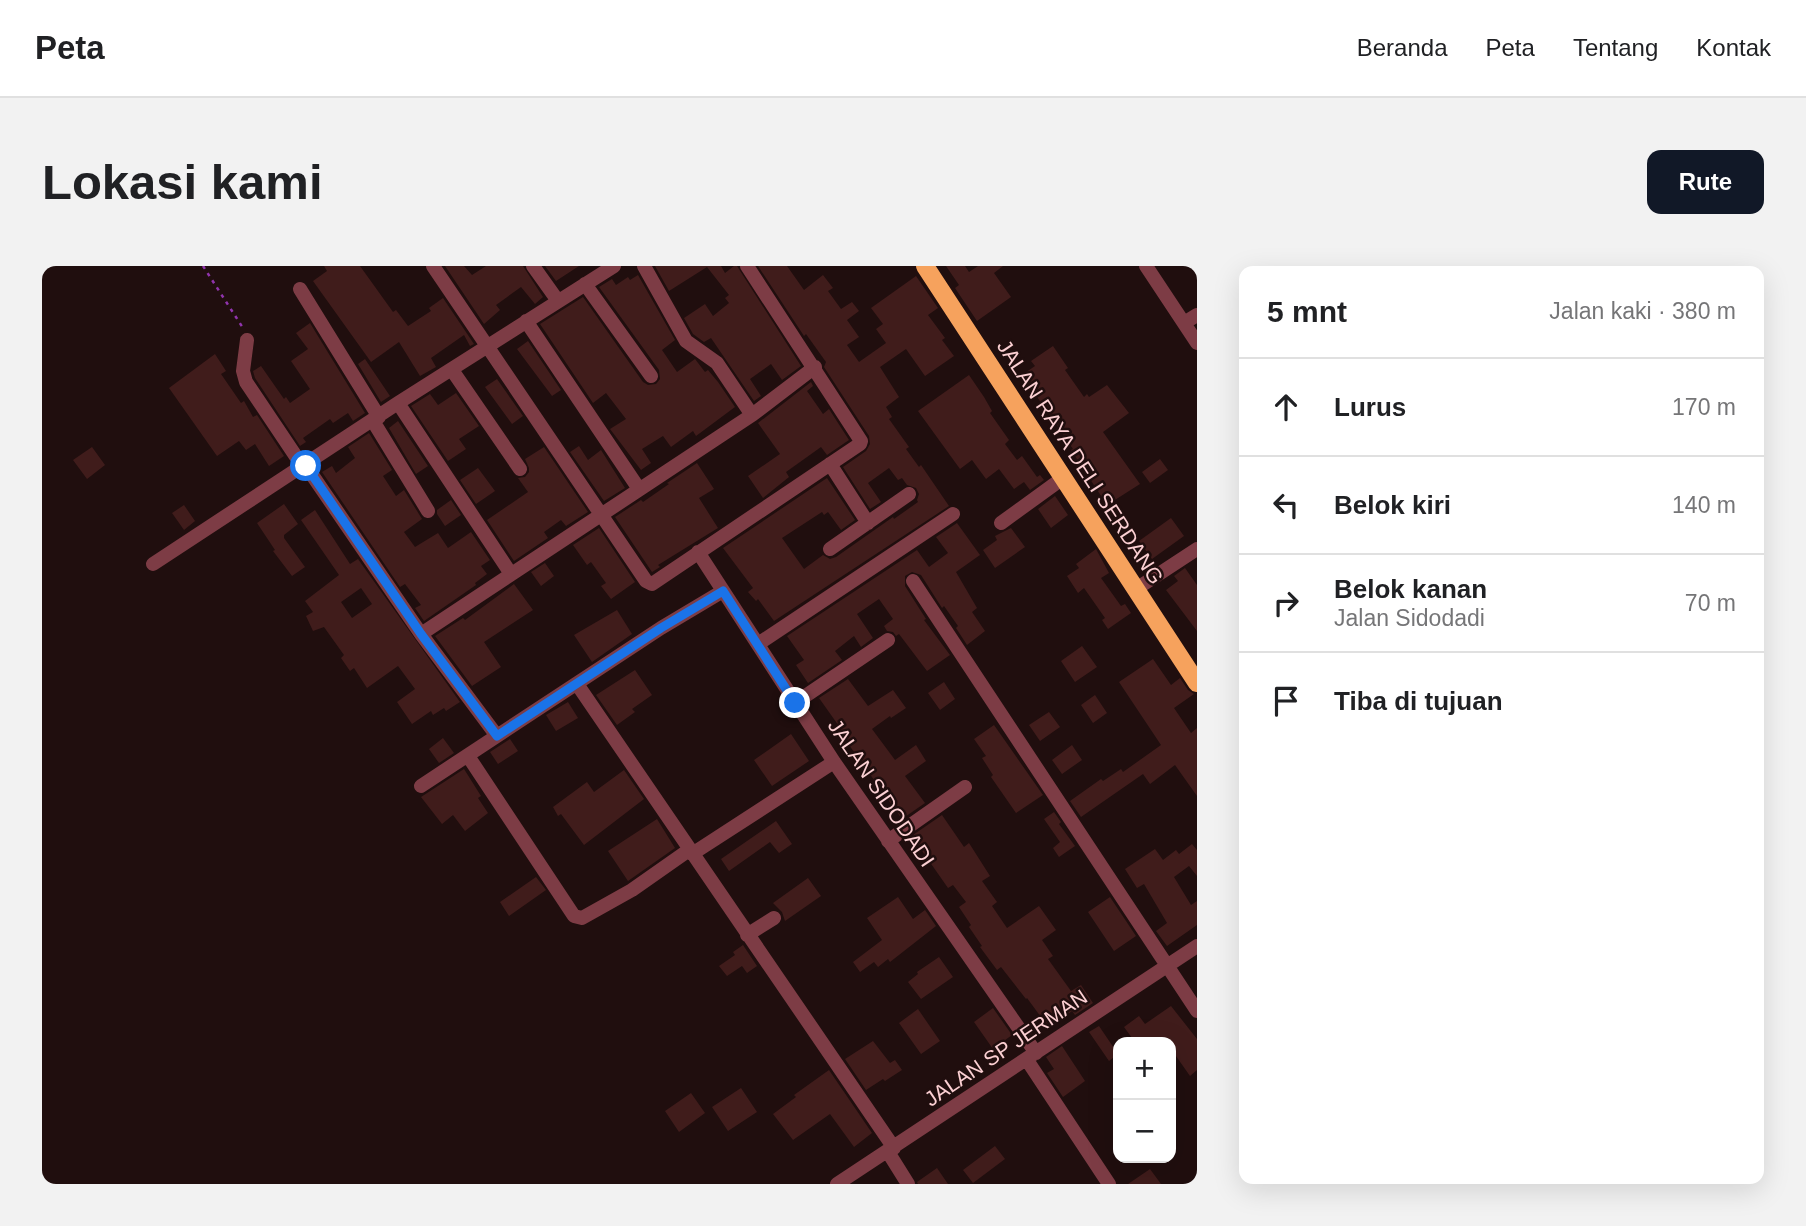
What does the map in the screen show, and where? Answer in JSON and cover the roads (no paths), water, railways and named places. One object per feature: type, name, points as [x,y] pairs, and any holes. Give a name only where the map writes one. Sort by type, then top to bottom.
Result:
[{"type":"main road","name":"JALAN RAYA DELI SERDANG","points":[[925,266],[1197,683]]},
{"type":"street","points":[[433,266],[649,583],[656,582],[862,441],[747,266]]},
{"type":"street","points":[[533,266],[558,301]]},
{"type":"street","points":[[153,564],[614,266]]},
{"type":"street","points":[[644,266],[686,341],[717,363],[752,415]]},
{"type":"street","points":[[1146,266],[1197,343]]},
{"type":"street","points":[[586,284],[651,376]]},
{"type":"street","points":[[300,289],[428,511]]},
{"type":"street","points":[[1184,323],[1197,315]]},
{"type":"street","points":[[526,321],[639,489]]},
{"type":"street","points":[[247,340],[243,371],[246,382],[421,634],[497,736]]},
{"type":"street","points":[[421,634],[752,415],[815,367]]},
{"type":"street","points":[[452,370],[520,469]]},
{"type":"street","points":[[398,404],[511,574]]},
{"type":"street","points":[[830,464],[867,523]]},
{"type":"street","points":[[1001,523],[1063,478]]},
{"type":"street","points":[[830,549],[909,494]]},
{"type":"street","points":[[758,644],[953,514]]},
{"type":"street","points":[[1136,589],[1197,549]]},
{"type":"street","name":"JALAN SIDODADI","points":[[698,552],[795,703],[1031,1057],[1109,1184]]},
{"type":"street","points":[[913,582],[1197,1011]]},
{"type":"street","points":[[422,786],[723,591]]},
{"type":"street","points":[[795,703],[888,640]]},
{"type":"street","points":[[576,684],[891,1150],[908,1184]]},
{"type":"street","points":[[468,756],[574,916],[582,918],[632,890],[834,762]]},
{"type":"street","points":[[888,841],[965,787]]},
{"type":"street","points":[[747,934],[774,918]]},
{"type":"street","name":"JALAN SP JERMAN","points":[[837,1184],[1197,946]]}]
